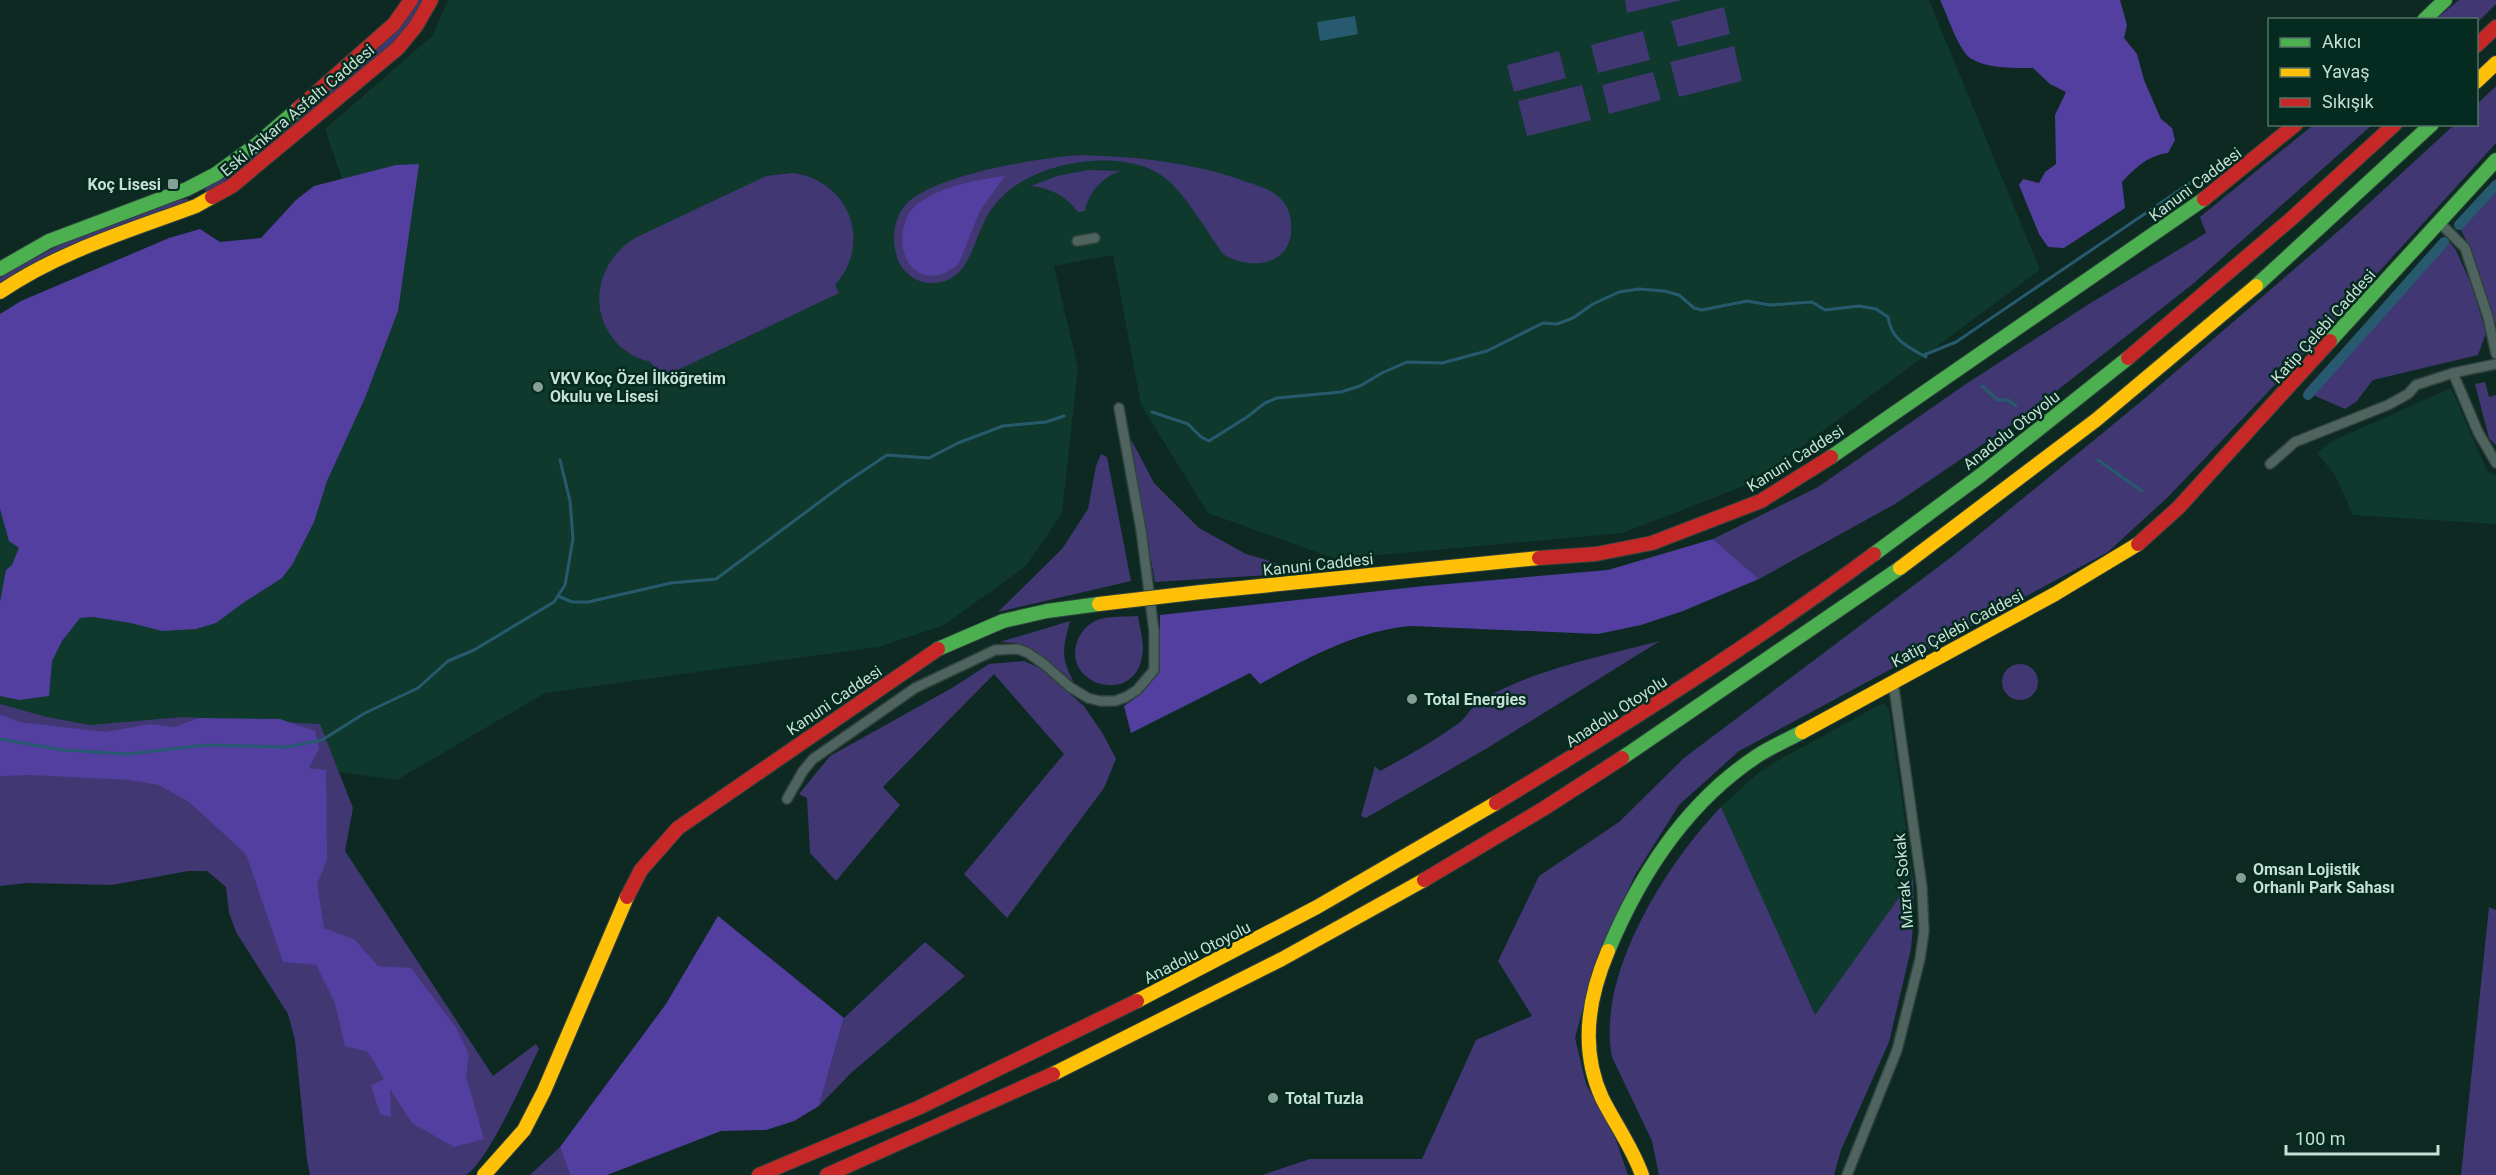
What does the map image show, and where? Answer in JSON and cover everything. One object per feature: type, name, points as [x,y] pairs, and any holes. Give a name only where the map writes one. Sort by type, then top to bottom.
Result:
[{"type":"main road","name":"Eski Ankara Asfaltı Caddesi","points":[[0,269],[49,241],[187,189],[216,174],[256,145],[376,41],[394,24],[411,0]]},
{"type":"main road","name":"Eski Ankara Asfaltı Caddesi","points":[[0,292],[25,275],[64,255],[196,206],[232,186],[398,48],[416,26],[431,0]]},
{"type":"main road","points":[[2426,18],[2445,0]]},
{"type":"main road","points":[[2478,44],[2496,27]]},
{"type":"main road","points":[[2478,80],[2496,63]]},
{"type":"main road","name":"Kanuni Caddesi","points":[[484,1175],[524,1130],[544,1091],[623,906],[641,870],[678,828],[942,647],[1003,621],[1047,611],[1202,592],[1498,561],[1596,554],[1652,543],[1761,501],[1814,469],[2046,307],[2192,210],[2294,126]]},
{"type":"main road","name":"Anadolu Otoyolu","points":[[759,1175],[1039,1052],[1266,936],[1585,752],[1782,620],[2003,458],[2141,349],[2350,168],[2393,126]]},
{"type":"main road","points":[[827,1175],[942,1127],[1234,983],[1372,909],[1553,802],[1768,661],[1979,511],[2146,379],[2229,309],[2430,126]]},
{"type":"main road","name":"Katip Çelebi Caddesi","points":[[1642,1175],[1636,1155],[1604,1101],[1593,1075],[1587,1043],[1590,1010],[1598,979],[1635,892],[1663,848],[1693,809],[1727,778],[1759,755],[2103,567],[2141,542],[2209,477],[2496,160]]},
{"type":"street","points":[[2439,222],[2465,248],[2482,297],[2496,354]]},
{"type":"street","points":[[1077,241],[1095,238]]},
{"type":"street","points":[[2270,464],[2295,442],[2388,405],[2408,394],[2416,385],[2453,373],[2496,364]]},
{"type":"street","points":[[2453,373],[2478,432],[2496,463]]},
{"type":"street","points":[[787,799],[803,771],[813,759],[915,688],[994,650],[1018,649],[1028,653],[1070,687],[1088,698],[1100,701],[1126,698],[1137,690],[1154,670],[1154,631],[1141,530],[1119,408]]},
{"type":"street","name":"Mızrak Sokak","points":[[1847,1175],[1897,1050],[1920,959],[1924,931],[1922,887],[1893,681]]},
{"type":"shaded area","points":[[418,0],[424,0],[416,15],[392,44],[229,181],[206,191],[204,189],[234,171],[350,72]]},
{"type":"shaded area","name":"VKV Koç Özel İlköğretim Okulu ve Lisesi","points":[[448,0],[1929,0],[2040,270],[1754,482],[1623,533],[1336,559],[1208,513],[1141,405],[1113,255],[1054,266],[1078,368],[1062,513],[1026,566],[944,625],[878,647],[545,693],[397,780],[0,726],[0,319],[269,247],[343,182],[325,129],[432,36]]},
{"type":"shaded area","points":[[1625,0],[1682,0],[1627,13]]},
{"type":"shaded area","points":[[1940,0],[2120,0],[2127,25],[2124,38],[2137,54],[2144,80],[2161,119],[2172,128],[2175,140],[2168,153],[2155,156],[2143,163],[2122,182],[2125,208],[2064,248],[2048,247],[2039,234],[2019,185],[2023,179],[2039,183],[2045,172],[2056,164],[2055,115],[2066,92],[2050,84],[2033,68],[1992,66],[1970,58],[1957,39]]},
{"type":"shaded area","points":[[2459,0],[2496,0],[2496,4],[2478,22],[2478,18],[2437,18]]},
{"type":"shaded area","points":[[1724,7],[1730,34],[1678,47],[1671,21]]},
{"type":"shaded area","points":[[1643,31],[1650,60],[1598,73],[1591,45]]},
{"type":"shaded area","points":[[1734,46],[1742,81],[1679,97],[1670,62]]},
{"type":"shaded area","points":[[1559,51],[1566,78],[1514,92],[1507,65]]},
{"type":"shaded area","points":[[1653,72],[1661,100],[1609,114],[1602,85]]},
{"type":"shaded area","points":[[1582,85],[1591,120],[1527,136],[1518,101]]},
{"type":"shaded area","points":[[2496,86],[2496,143],[2306,352],[2169,496],[2108,552],[1739,751],[1679,805],[1635,875],[1597,957],[1575,1038],[1586,1084],[1616,1140],[1628,1175],[1262,1175],[1310,1159],[1422,1159],[1476,1040],[1532,1016],[1498,961],[1539,876],[1619,822],[1684,758],[1954,555],[2144,399],[2343,227],[2453,126],[2478,126],[2478,103]]},
{"type":"shaded area","points":[[2312,126],[2371,126],[2194,283],[2026,415],[1895,504],[1759,579],[1713,539],[1818,487],[1963,386],[2089,304],[2206,233],[2200,217]]},
{"type":"shaded area","points":[[1082,155],[1124,157],[1185,165],[1264,188],[1281,199],[1288,210],[1291,221],[1290,238],[1286,249],[1269,261],[1246,263],[1234,260],[1223,254],[1179,191],[1155,172],[1135,164],[1088,161],[1063,165],[1041,173],[1020,183],[1004,195],[993,206],[967,261],[953,277],[943,282],[925,283],[907,273],[900,264],[895,247],[895,227],[903,208],[916,196],[959,177],[986,170],[1041,159]]},
{"type":"shaded area","points":[[419,164],[398,311],[365,398],[327,481],[314,522],[292,565],[282,578],[216,623],[196,629],[162,631],[131,623],[93,617],[80,618],[62,641],[52,661],[49,696],[19,700],[0,696],[0,602],[6,570],[12,565],[19,548],[9,541],[0,509],[0,314],[21,301],[169,238],[200,229],[220,242],[261,238],[296,200],[314,186],[396,165]]},
{"type":"shaded area","points":[[1088,170],[1120,171],[1097,186],[1085,211],[1078,212],[1063,197],[1051,191],[1031,186],[1057,176]]},
{"type":"shaded area","points":[[793,173],[812,178],[829,188],[841,201],[849,216],[853,233],[852,250],[846,268],[835,285],[839,293],[659,379],[650,362],[630,354],[615,341],[606,328],[599,299],[601,284],[613,257],[637,237],[766,176]]},
{"type":"shaded area","points":[[1005,176],[980,211],[959,263],[938,275],[918,272],[911,266],[905,256],[903,231],[911,210],[920,202],[943,190],[968,182]]},
{"type":"shaded area","points":[[2496,179],[2496,325],[2472,251],[2457,223]]},
{"type":"shaded area","points":[[188,199],[189,202],[0,284],[0,278],[8,272],[71,239],[177,200]]},
{"type":"shaded area","points":[[2445,237],[2456,250],[2472,286],[2486,333],[2478,355],[2373,380],[2356,402],[2345,409],[2304,391]]},
{"type":"shaded area","points":[[2485,382],[2489,397],[2496,395],[2496,445],[2489,438],[2475,384]]},
{"type":"shaded area","points":[[2451,388],[2487,471],[2496,476],[2496,524],[2353,515],[2336,477],[2317,453],[2330,442]]},
{"type":"shaded area","points":[[1132,441],[1154,483],[1199,528],[1246,554],[1294,568],[1300,573],[1155,582],[1130,445]]},
{"type":"shaded area","points":[[1101,454],[1107,457],[1131,581],[998,612],[1062,549],[1088,509],[1096,466]]},
{"type":"shaded area","points":[[1713,539],[1759,579],[1683,611],[1641,625],[1598,634],[1411,626],[1390,629],[1332,647],[1260,684],[1250,673],[1131,733],[1124,706],[1141,694],[1160,671],[1160,615],[1424,586],[1608,570]]},
{"type":"shaded area","points":[[1138,616],[1143,652],[1136,673],[1125,682],[1112,685],[1099,683],[1087,677],[1078,667],[1075,653],[1083,631],[1100,619]]},
{"type":"shaded area","points":[[1070,621],[1064,653],[1066,666],[1074,682],[1043,658],[1018,643],[1000,642]]},
{"type":"shaded area","points":[[1660,641],[1489,747],[1366,818],[1361,816],[1375,766],[1380,771],[1421,748],[1459,723],[1475,705],[1497,692],[1541,673]]},
{"type":"shaded area","points":[[1024,661],[1040,668],[1084,706],[1116,759],[1104,788],[1007,918],[964,874],[1064,754],[994,674],[883,787],[900,805],[836,881],[810,853],[807,798],[799,794],[830,756],[952,688],[989,664]]},
{"type":"shaded area","points":[[2020,664],[2033,669],[2038,682],[2033,695],[2020,700],[2007,695],[2002,682],[2007,669]]},
{"type":"shaded area","points":[[1883,703],[1889,709],[1913,878],[1815,1016],[1721,807],[1757,774],[1777,761]]},
{"type":"shaded area","points":[[0,704],[47,717],[90,725],[183,717],[320,724],[353,808],[345,851],[493,1076],[536,1044],[539,1049],[495,1136],[475,1167],[466,1175],[310,1175],[295,1040],[288,1014],[236,932],[229,913],[226,887],[207,871],[188,871],[112,885],[27,883],[0,886]]},
{"type":"shaded area","points":[[0,714],[19,722],[106,732],[150,724],[174,727],[199,718],[280,719],[315,731],[319,749],[309,768],[326,770],[327,860],[317,884],[324,928],[355,940],[378,966],[411,968],[457,1029],[469,1055],[466,1076],[484,1139],[454,1147],[412,1123],[390,1089],[391,1117],[380,1114],[371,1085],[384,1079],[368,1052],[345,1046],[335,1003],[316,965],[283,962],[246,854],[189,802],[159,785],[130,780],[30,775],[0,776]]},
{"type":"shaded area","points":[[1721,807],[1815,1015],[1913,878],[1914,915],[1911,949],[1889,1042],[1841,1150],[1834,1175],[1659,1175],[1652,1141],[1612,1057],[1610,1025],[1615,991],[1625,957],[1658,890],[1700,831]]},
{"type":"shaded area","points":[[2489,907],[2496,910],[2496,1175],[2461,1175]]},
{"type":"shaded area","points":[[718,916],[844,1018],[819,1106],[794,1121],[766,1130],[721,1131],[607,1175],[570,1175],[560,1147],[666,1004]]},
{"type":"shaded area","points":[[925,942],[965,976],[851,1073],[819,1106],[844,1018]]},
{"type":"shaded area","points":[[560,1147],[570,1175],[530,1175]]},
{"type":"water","points":[[1355,16],[1358,34],[1320,41],[1317,22]]},
{"type":"waterway","points":[[1924,355],[1956,342],[2218,164]]},
{"type":"waterway","points":[[2459,225],[2496,185]]},
{"type":"waterway","points":[[2308,395],[2444,242]]},
{"type":"waterway","points":[[1152,412],[1188,424],[1201,437],[1209,441],[1265,403],[1277,398],[1341,392],[1360,386],[1407,362],[1442,363],[1487,351],[1543,323],[1557,324],[1573,318],[1593,304],[1619,292],[1639,289],[1679,295],[1694,308],[1702,310],[1747,301],[1770,305],[1812,302],[1825,310],[1859,306],[1876,309],[1888,317],[1893,332],[1901,342],[1926,357]]},
{"type":"waterway","points":[[1982,386],[1998,400],[2008,400],[2016,406]]},
{"type":"waterway","points":[[558,596],[572,602],[588,602],[671,583],[716,579],[845,483],[887,455],[929,458],[958,443],[1003,426],[1046,422],[1064,416]]},
{"type":"waterway","points":[[0,739],[63,750],[128,754],[206,745],[287,747],[322,740],[365,713],[418,688],[448,661],[474,650],[554,602],[565,585],[573,539],[570,501],[560,460]]},
{"type":"waterway","points":[[2098,460],[2142,491]]},
{"type":"traffic: fast","points":[[2426,18],[2445,0]]},
{"type":"traffic: fast","points":[[0,269],[49,241],[187,189],[216,174],[256,145],[299,108]]},
{"type":"traffic: fast","points":[[2256,286],[2430,126]]},
{"type":"traffic: fast","points":[[2330,341],[2496,160]]},
{"type":"traffic: fast","points":[[1831,457],[2204,199]]},
{"type":"traffic: fast","points":[[1874,554],[1981,475],[2128,358]]},
{"type":"traffic: fast","points":[[1622,758],[1900,568]]},
{"type":"traffic: fast","points":[[938,649],[1003,621],[1047,611],[1099,604]]},
{"type":"traffic: fast","points":[[1608,951],[1650,868],[1687,818],[1708,795],[1732,775],[1762,753],[1802,732]]},
{"type":"traffic: slow","points":[[2478,80],[2496,63]]},
{"type":"traffic: slow","points":[[0,292],[71,253],[196,206],[212,197]]},
{"type":"traffic: slow","points":[[1900,568],[2096,420],[2256,286]]},
{"type":"traffic: slow","points":[[1802,732],[2055,594],[2138,544]]},
{"type":"traffic: slow","points":[[1201,592],[1539,558]]},
{"type":"traffic: slow","points":[[1099,604],[1201,592]]},
{"type":"traffic: slow","points":[[1137,1001],[1317,907],[1496,803]]},
{"type":"traffic: slow","points":[[1053,1074],[1282,959],[1424,880]]},
{"type":"traffic: slow","points":[[484,1175],[524,1130],[544,1091],[627,897]]},
{"type":"traffic: slow","points":[[1608,951],[1596,987],[1589,1024],[1591,1061],[1602,1098],[1642,1175]]},
{"type":"traffic: jam","points":[[299,108],[394,24],[411,0]]},
{"type":"traffic: jam","points":[[212,197],[232,186],[398,48],[416,26],[431,0]]},
{"type":"traffic: jam","points":[[2478,44],[2496,27]]},
{"type":"traffic: jam","points":[[2204,199],[2294,126]]},
{"type":"traffic: jam","points":[[2128,358],[2291,219],[2393,126]]},
{"type":"traffic: jam","points":[[2138,544],[2179,507],[2330,341]]},
{"type":"traffic: jam","points":[[1539,558],[1596,554],[1652,543],[1761,501],[1831,457]]},
{"type":"traffic: jam","points":[[1496,803],[1688,683],[1782,620],[1874,554]]},
{"type":"traffic: jam","points":[[627,897],[641,870],[678,828],[938,649]]},
{"type":"traffic: jam","points":[[1424,880],[1543,809],[1622,758]]},
{"type":"traffic: jam","points":[[759,1175],[918,1108],[1137,1001]]},
{"type":"traffic: jam","points":[[827,1175],[1053,1074]]},
{"type":"place","name":"Koç Lisesi","points":[[173,184]]},
{"type":"place","name":"VKV Koç Özel İlköğretim Okulu ve Lisesi","points":[[538,387]]},
{"type":"place","name":"Total Energies","points":[[1412,699]]},
{"type":"place","name":"Omsan Lojistik Orhanlı Park Sahası","points":[[2241,878]]},
{"type":"place","name":"Total Tuzla","points":[[1273,1098]]}]
